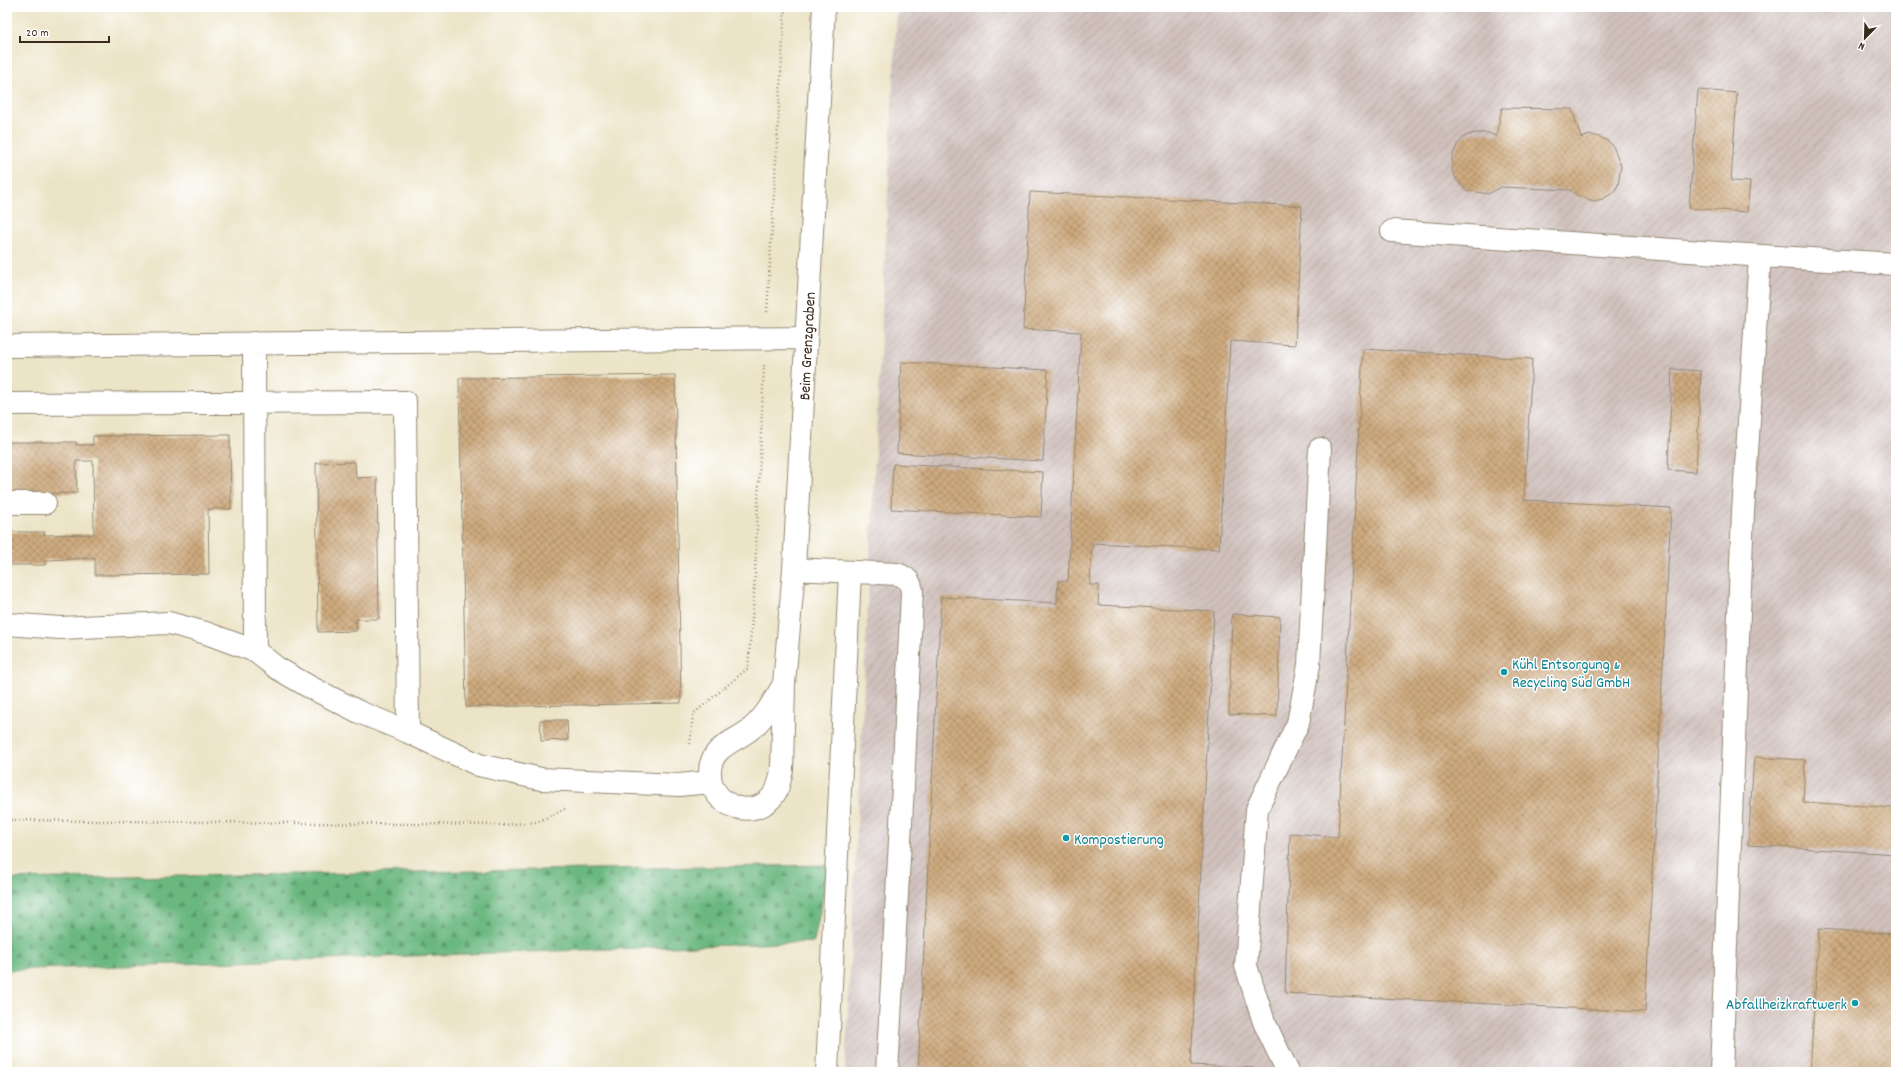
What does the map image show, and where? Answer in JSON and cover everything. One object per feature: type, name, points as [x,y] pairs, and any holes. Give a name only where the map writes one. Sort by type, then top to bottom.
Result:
[{"type":"street","name":"Beim Grenzgraben","points":[[784,684],[767,712],[752,729],[719,749],[711,765],[711,782],[715,793],[723,802],[733,807],[745,809],[756,807],[767,802],[775,794],[782,770],[784,684],[794,570],[824,7]]},
{"type":"street","points":[[1392,231],[1896,264]]},
{"type":"street","points":[[1721,1072],[1744,512],[1760,256]]},
{"type":"street","points":[[7,346],[766,337],[806,338]]},
{"type":"street","points":[[254,343],[255,651]]},
{"type":"street","points":[[7,404],[405,402],[408,732]]},
{"type":"street","points":[[1288,1072],[1264,1022],[1246,966],[1257,809],[1298,723],[1309,665],[1320,449]]},
{"type":"street","points":[[7,503],[45,503]]},
{"type":"street","points":[[794,570],[896,574],[905,577],[911,583],[912,591],[903,795],[887,1072]]},
{"type":"street","points":[[827,1072],[850,572]]},
{"type":"street","points":[[7,624],[60,628],[169,623],[206,633],[255,651],[277,668],[308,686],[359,712],[408,732],[479,765],[541,780],[679,785],[711,782]]},
{"type":"path","points":[[685,784],[693,714],[748,668],[754,595],[766,337],[785,7]]},
{"type":"path","points":[[7,820],[503,825],[537,822],[570,806],[588,782]]},
{"type":"shaded area","points":[[897,7],[1896,7],[1896,1072],[845,1072]]},
{"type":"green space","points":[[829,865],[814,942],[7,970],[7,879]]},
{"type":"building","points":[[1698,90],[1737,93],[1731,181],[1750,182],[1747,212],[1689,208]]},
{"type":"building","points":[[1502,108],[1572,109],[1581,138],[1590,135],[1600,137],[1608,141],[1613,146],[1621,166],[1618,185],[1614,192],[1603,199],[1594,201],[1578,196],[1570,190],[1501,187],[1488,194],[1466,190],[1457,181],[1452,170],[1452,157],[1457,145],[1465,136],[1475,133],[1488,133],[1496,136]]},
{"type":"building","name":"Kompostierung","points":[[1030,192],[1302,206],[1295,345],[1230,341],[1219,549],[1092,543],[1090,585],[1099,585],[1098,605],[1214,611],[1191,1065],[1254,1068],[1254,1072],[918,1072],[941,597],[1057,603],[1058,581],[1068,581],[1081,332],[1023,329]]},
{"type":"building","name":"Kühl Entsorgung & Recycling Süd GmbH","points":[[1363,349],[1532,359],[1524,500],[1671,508],[1645,1012],[1285,993],[1290,833],[1338,837]]},
{"type":"building","points":[[901,362],[1048,370],[1043,461],[897,453]]},
{"type":"building","points":[[1672,369],[1701,371],[1696,472],[1668,470]]},
{"type":"building","points":[[675,375],[681,703],[466,707],[459,378]]},
{"type":"building","points":[[230,435],[231,509],[208,509],[209,574],[95,575],[95,558],[45,560],[45,565],[7,565],[7,532],[45,532],[44,535],[94,534],[93,461],[76,461],[77,493],[7,494],[7,442],[76,442],[76,445],[93,445],[93,436]]},
{"type":"building","points":[[355,462],[356,478],[377,477],[379,619],[356,619],[356,631],[318,632],[316,463]]},
{"type":"building","points":[[893,464],[1043,472],[1041,517],[891,509]]},
{"type":"building","points":[[1232,614],[1280,617],[1277,716],[1229,714]]},
{"type":"building","points":[[540,720],[567,720],[568,740],[541,741]]},
{"type":"building","points":[[1754,757],[1805,760],[1803,802],[1896,808],[1896,854],[1748,845]]},
{"type":"building","name":"Abfallheizkraftwerk","points":[[1819,929],[1896,934],[1896,1072],[1810,1072]]},
{"type":"place","name":"Kühl Entsorgung & Recycling Süd GmbH","points":[[1504,672]]},
{"type":"place","name":"Kompostierung","points":[[1066,838]]},
{"type":"place","name":"Abfallheizkraftwerk","points":[[1855,1003]]}]
